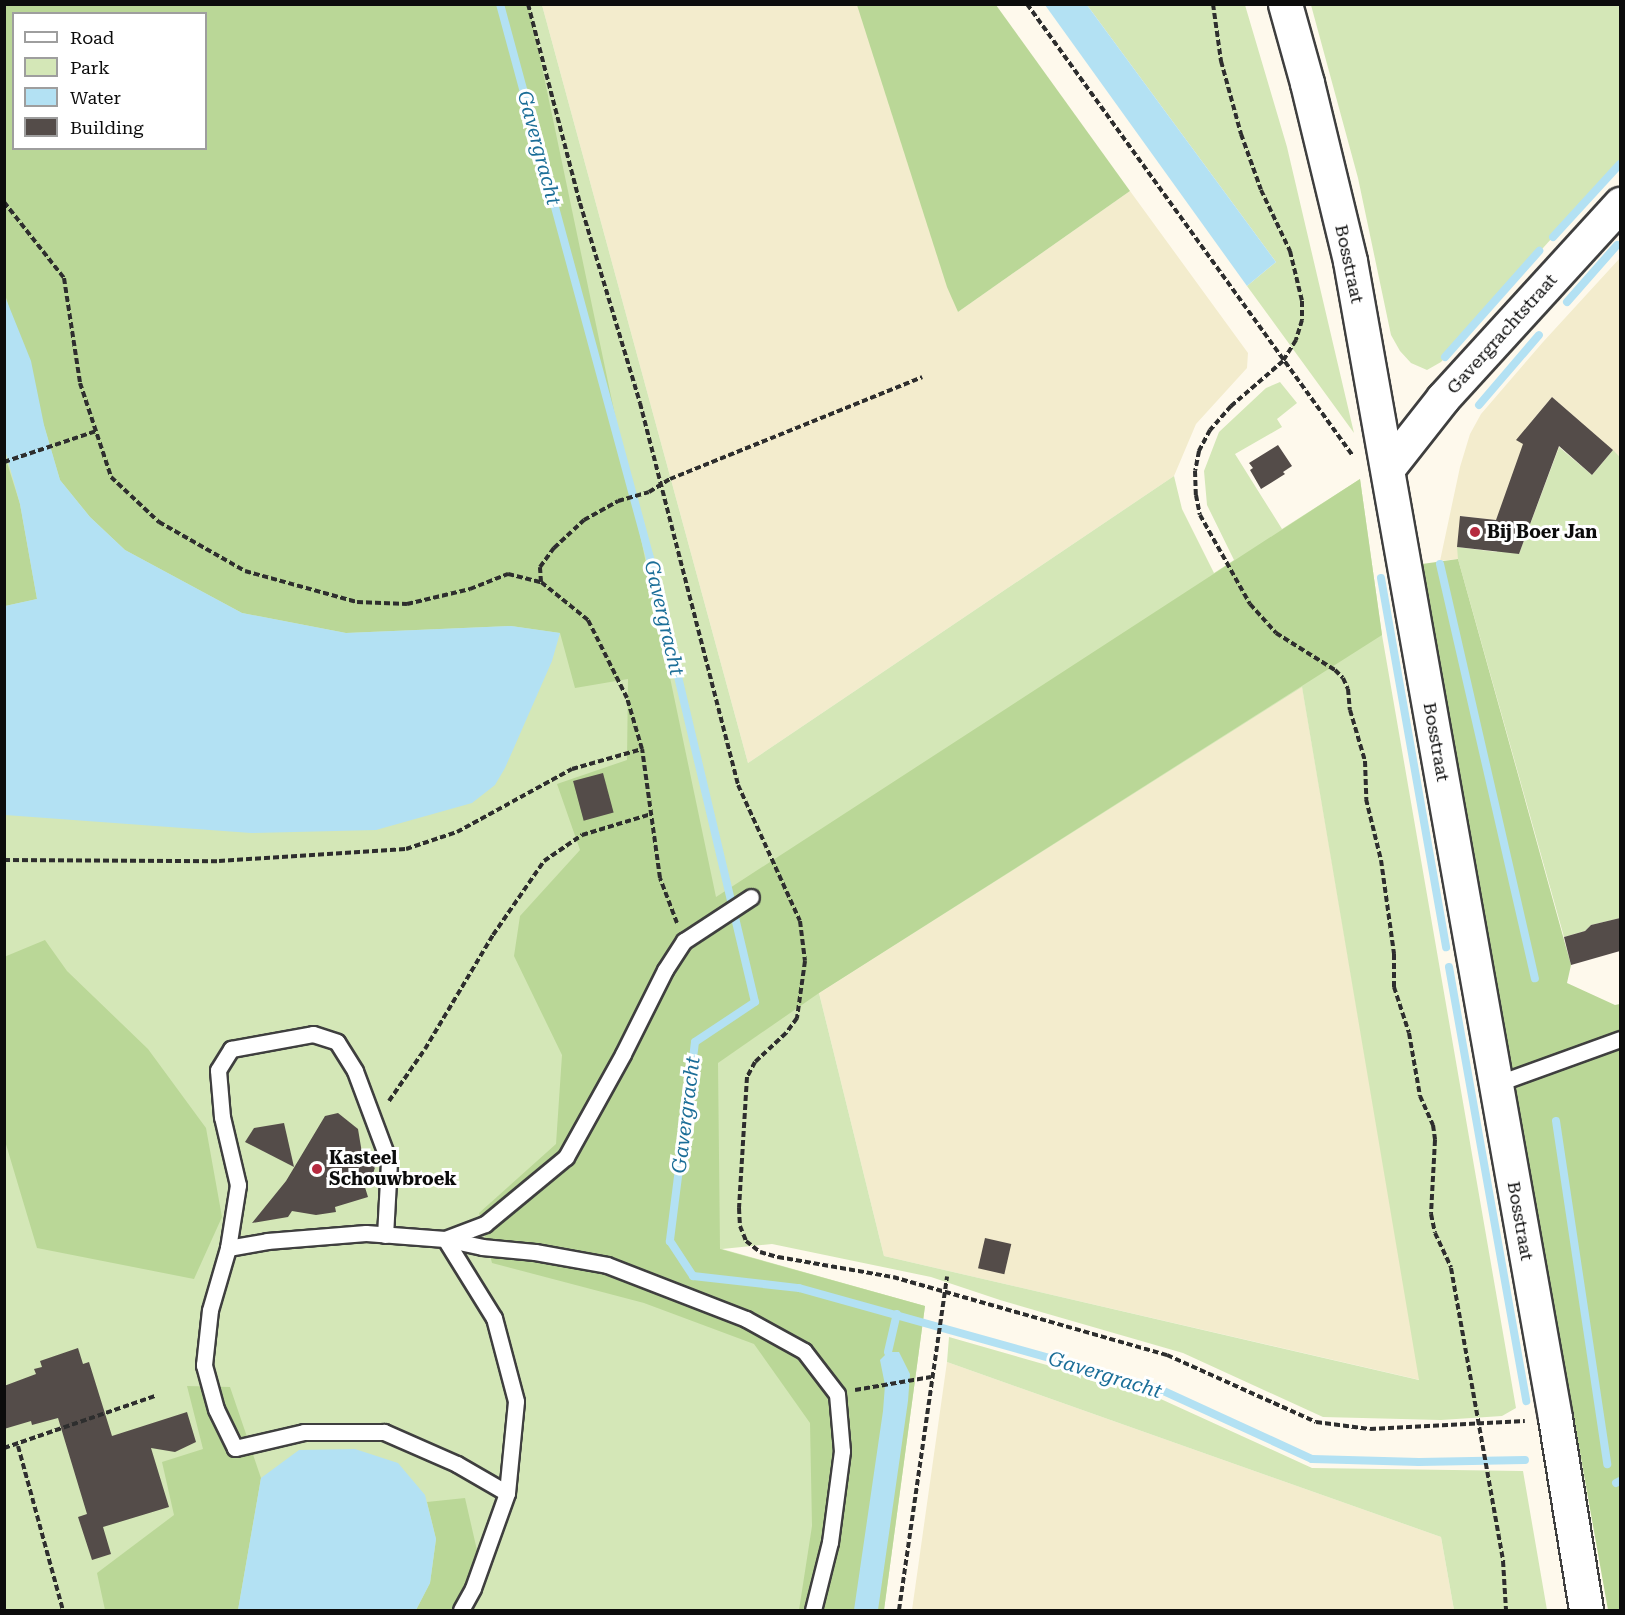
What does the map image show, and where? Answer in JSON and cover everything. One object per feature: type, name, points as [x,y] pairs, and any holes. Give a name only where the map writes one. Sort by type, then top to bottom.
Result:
[{"type":"street","name":"Bosstraat","points":[[1285,4],[1307,83],[1350,261],[1555,1418],[1586,1611]]},
{"type":"street","name":"Gavergrachtstraat","points":[[1386,459],[1620,204]]},
{"type":"lane","points":[[445,1239],[485,1224],[566,1157],[623,1054],[665,970],[684,941],[751,897]]},
{"type":"lane","points":[[385,1235],[389,1162],[355,1071],[337,1042],[313,1035],[231,1049],[218,1070],[222,1117],[238,1185],[228,1248],[210,1310],[204,1365],[216,1409],[235,1448],[304,1432],[384,1432],[457,1464],[507,1493]]},
{"type":"lane","points":[[1496,1084],[1620,1039]]},
{"type":"lane","points":[[228,1248],[267,1241],[366,1233],[445,1239],[482,1247],[535,1252],[607,1265],[746,1319],[804,1351],[837,1394],[842,1451],[830,1542],[813,1611]]},
{"type":"lane","points":[[445,1239],[494,1318],[516,1401],[507,1493],[473,1588],[461,1611]]},
{"type":"path","points":[[528,4],[580,203],[640,403],[738,785],[800,921],[805,961],[797,1018],[786,1034],[755,1062],[747,1077],[740,1226],[746,1241],[760,1252],[778,1257],[893,1276],[1167,1355],[1316,1422],[1370,1429],[1479,1426],[1555,1418]]},
{"type":"path","points":[[1027,4],[1354,458],[1386,459]]},
{"type":"path","points":[[1214,4],[1221,61],[1241,134],[1261,190],[1290,251],[1302,301],[1302,320],[1296,340],[1283,361],[1231,406],[1210,430],[1199,451],[1195,471],[1196,495],[1200,515],[1250,604],[1276,633],[1335,670],[1343,678],[1348,689],[1350,710],[1365,761],[1366,799],[1381,860],[1394,954],[1394,987],[1409,1033],[1420,1096],[1433,1125],[1435,1140],[1431,1214],[1435,1233],[1451,1268],[1503,1561],[1506,1611]]},
{"type":"path","points":[[4,202],[64,278],[80,382],[111,477],[159,522],[245,571],[357,602],[407,604],[470,590],[508,574],[540,582],[588,620],[627,698],[642,749],[660,878],[684,941]]},
{"type":"path","points":[[540,582],[540,567],[554,548],[584,520],[618,501],[649,492],[660,483],[922,377]]},
{"type":"path","points":[[5,462],[96,431]]},
{"type":"path","points":[[4,860],[219,861],[406,849],[457,832],[572,769],[642,749]]},
{"type":"path","points":[[374,1124],[425,1049],[493,934],[543,861],[582,835],[651,814]]},
{"type":"path","points":[[899,1611],[947,1276]]},
{"type":"path","points":[[883,1386],[931,1377]]},
{"type":"path","points":[[4,1448],[18,1446],[155,1396]]},
{"type":"path","points":[[18,1446],[63,1611]]},
{"type":"shaded area","points":[[542,5],[858,5],[958,312],[1130,191],[1248,353],[1247,368],[1196,424],[1174,476],[748,763]]},
{"type":"shaded area","points":[[1620,258],[1620,457],[1552,397],[1531,422],[1559,447],[1550,469],[1496,520],[1461,516],[1458,559],[1440,561],[1460,467],[1470,434],[1481,414]]},
{"type":"shaded area","points":[[1302,686],[1420,1380],[884,1256],[819,993]]},
{"type":"shaded area","points":[[947,1362],[1441,1537],[1454,1610],[912,1610]]},
{"type":"green space","points":[[4,5],[529,5],[716,897],[1360,479],[1382,635],[819,993],[718,1063],[720,1249],[925,1306],[884,1610],[799,1610],[812,1526],[810,1423],[754,1344],[644,1303],[492,1263],[479,1213],[556,1144],[562,1055],[514,956],[520,916],[580,850],[557,784],[627,760],[628,679],[575,688],[560,633],[511,626],[346,633],[242,613],[125,550],[90,517],[60,480],[5,294]]},
{"type":"green space","points":[[5,5],[542,5],[748,763],[1174,476],[1182,509],[1214,573],[1234,560],[1207,505],[1204,471],[1219,432],[1266,388],[1280,382],[1297,403],[1277,419],[1282,427],[1235,454],[1282,529],[1360,479],[1382,635],[1516,1408],[1502,1416],[1441,1420],[1323,1417],[1183,1353],[1000,1300],[931,1277],[772,1244],[722,1249],[925,1306],[884,1610],[5,1610]],"holes":[[[1302,687],[1419,1380],[884,1256],[819,993]]]},
{"type":"green space","points":[[857,5],[996,5],[1130,191],[958,312],[947,287]]},
{"type":"green space","points":[[1087,5],[1245,5],[1287,147],[1354,433],[1247,286],[1276,262]]},
{"type":"green space","points":[[1311,5],[1620,5],[1620,162],[1441,362],[1427,370],[1411,363],[1400,351],[1391,335],[1358,178]]},
{"type":"green space","points":[[1559,447],[1592,475],[1613,450],[1620,457],[1620,918],[1591,925],[1585,931],[1564,937],[1458,559],[1457,547],[1497,552],[1498,548],[1519,554]]},
{"type":"green space","points":[[4,453],[20,504],[37,599],[5,606]]},
{"type":"green space","points":[[1458,559],[1571,965],[1567,983],[1615,1005],[1620,1004],[1620,1610],[1608,1610],[1422,564]]},
{"type":"green space","points":[[45,940],[67,971],[148,1049],[206,1128],[222,1217],[194,1279],[37,1248],[5,1141],[4,957]]},
{"type":"green space","points":[[949,1337],[1152,1395],[1312,1468],[1523,1471],[1547,1610],[1454,1610],[1441,1537],[947,1362]]},
{"type":"green space","points":[[187,1386],[230,1387],[261,1478],[238,1610],[105,1610],[97,1573],[174,1515],[162,1462],[203,1449]]},
{"type":"green space","points":[[465,1498],[482,1572],[472,1610],[416,1610],[430,1583],[436,1539],[427,1502]]},
{"type":"water","points":[[1045,5],[1087,5],[1276,262],[1247,286]]},
{"type":"water","points":[[4,294],[31,361],[44,425],[60,480],[90,517],[125,550],[242,613],[346,633],[511,626],[560,633],[552,661],[505,768],[495,785],[472,803],[376,830],[251,833],[5,815],[5,606],[37,599],[20,504],[5,450]]},
{"type":"water","points":[[888,1352],[899,1352],[910,1374],[908,1401],[878,1610],[854,1610],[883,1411],[885,1385],[880,1360]]},
{"type":"water","points":[[355,1449],[398,1463],[425,1495],[436,1539],[430,1583],[416,1610],[238,1610],[261,1478],[299,1450]]},
{"type":"building","points":[[1552,397],[1613,450],[1592,475],[1559,446],[1519,554],[1457,547],[1460,516],[1496,520],[1523,444],[1516,440]]},
{"type":"building","points":[[1278,445],[1292,466],[1283,472],[1285,474],[1261,489],[1250,470],[1253,468],[1249,463]]},
{"type":"building","points":[[603,773],[614,813],[584,821],[573,781]]},
{"type":"building","points":[[1620,918],[1620,951],[1571,965],[1564,937],[1585,931],[1591,925]]},
{"type":"building","name":"Kasteel Schouwbroek","points":[[338,1113],[358,1129],[362,1153],[366,1152],[377,1161],[372,1177],[364,1184],[368,1197],[335,1207],[336,1212],[316,1215],[292,1211],[288,1217],[252,1223],[286,1181],[325,1116]]},
{"type":"building","points":[[284,1123],[294,1167],[245,1142],[254,1128]]},
{"type":"building","points":[[985,1238],[1011,1244],[1004,1274],[978,1268]]},
{"type":"building","points":[[78,1348],[83,1364],[89,1362],[112,1436],[187,1412],[196,1442],[175,1452],[151,1448],[169,1507],[103,1527],[111,1554],[92,1560],[78,1517],[87,1514],[58,1418],[32,1425],[31,1421],[4,1429],[4,1386],[36,1374],[34,1369],[42,1367],[40,1361]]},
{"type":"waterway","name":"Gavergracht","points":[[500,4],[650,558],[755,1002],[695,1042],[670,1241],[693,1276],[799,1288],[1157,1388],[1312,1459],[1419,1462],[1525,1460]]},
{"type":"waterway","points":[[1553,237],[1620,164]]},
{"type":"waterway","points":[[1567,302],[1617,245]]},
{"type":"waterway","points":[[1445,357],[1539,251]]},
{"type":"waterway","points":[[1479,405],[1539,335]]},
{"type":"waterway","points":[[1440,564],[1535,978]]},
{"type":"waterway","points":[[1381,578],[1446,947]]},
{"type":"waterway","points":[[1449,967],[1526,1401]]},
{"type":"waterway","points":[[1556,1121],[1607,1464]]},
{"type":"waterway","points":[[888,1352],[897,1314]]},
{"type":"waterway","name":"Gavergracht","points":[[1616,1483],[1620,1481]]},
{"type":"place","name":"Bij Boer Jan","points":[[1475,532]]},
{"type":"place","name":"Kasteel Schouwbroek","points":[[317,1169]]}]
